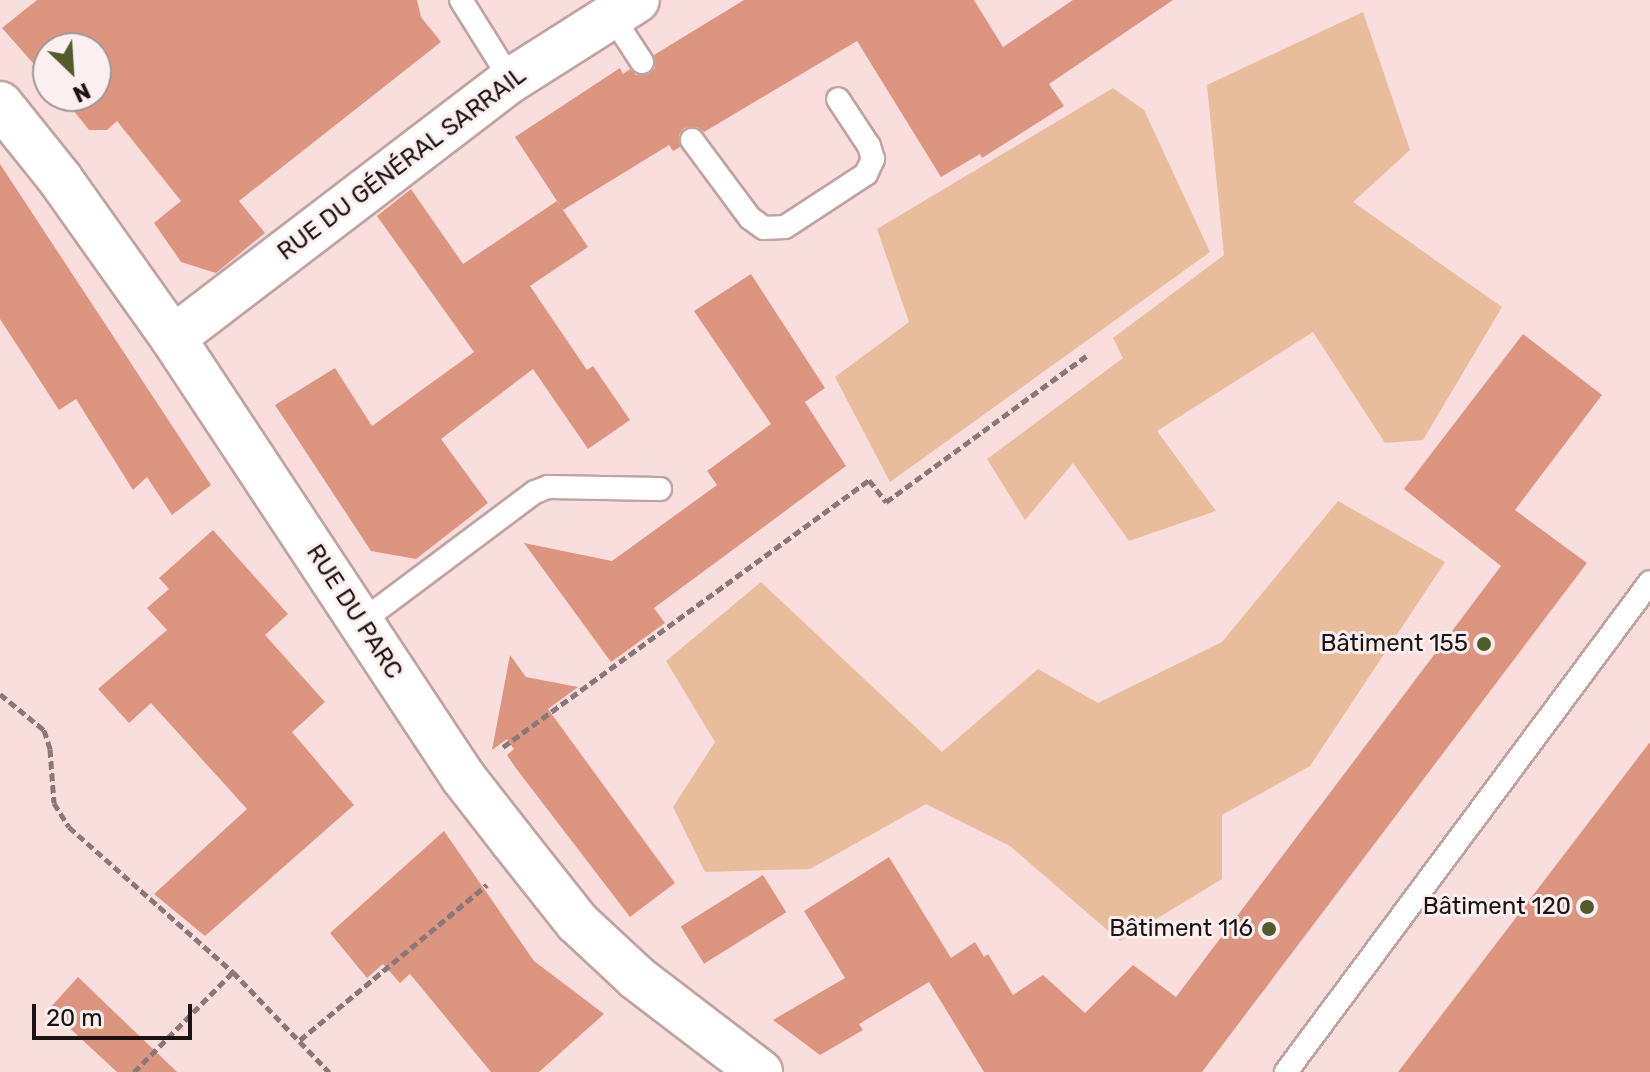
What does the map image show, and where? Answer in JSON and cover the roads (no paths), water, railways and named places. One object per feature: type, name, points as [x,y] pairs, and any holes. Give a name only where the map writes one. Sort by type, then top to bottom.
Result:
[{"type":"street","name":"RUE DU GÉNÉRAL SARRAIL","points":[[173,338],[511,80],[624,8]]},
{"type":"street","name":"RUE DU PARC","points":[[0,104],[60,179],[173,338],[463,777],[577,922],[637,978],[760,1072]]},
{"type":"lane","points":[[461,0],[511,80]]},
{"type":"lane","points":[[624,8],[642,62]]},
{"type":"lane","points":[[692,140],[750,218],[764,228],[785,227],[866,174],[873,159],[869,146],[838,99]]},
{"type":"lane","points":[[361,622],[535,492],[548,487],[660,489]]},
{"type":"lane","points":[[1286,1072],[1650,582]]},
{"type":"place","name":"Bâtiment 155","points":[[1484,644]]},
{"type":"place","name":"Bâtiment 120","points":[[1587,907]]},
{"type":"place","name":"Bâtiment 116","points":[[1269,929]]}]
